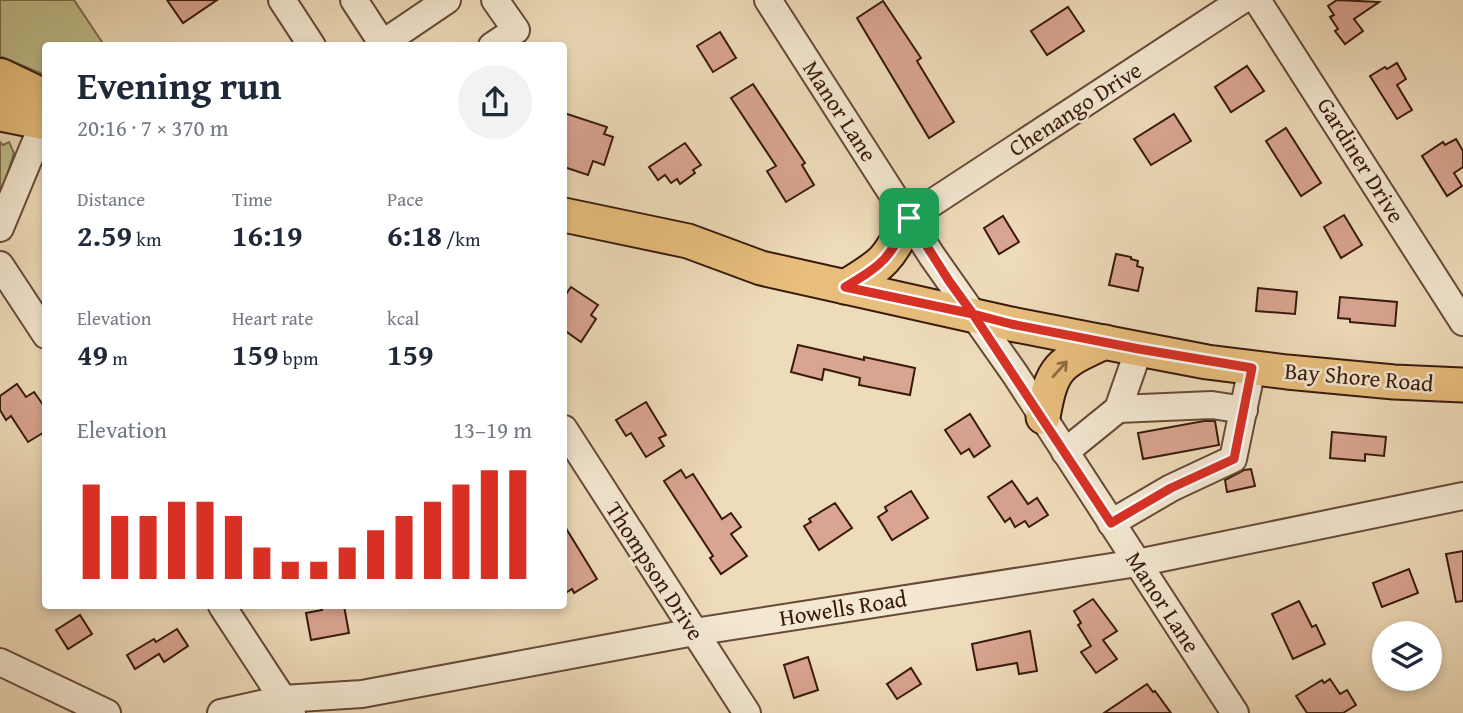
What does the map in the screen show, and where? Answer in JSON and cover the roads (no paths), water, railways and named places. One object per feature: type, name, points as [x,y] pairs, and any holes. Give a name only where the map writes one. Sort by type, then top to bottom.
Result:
[{"type":"highway","points":[[0,78],[42,110]]},
{"type":"main road","points":[[0,92],[42,111]]},
{"type":"main road","points":[[0,114],[42,112]]},
{"type":"main road","name":"Bay Shore Road","points":[[567,216],[688,242],[761,268],[1011,324],[1139,349],[1252,368],[1394,382],[1463,385]]},
{"type":"main road","points":[[845,287],[888,257],[909,218]]},
{"type":"main road","name":"Bay Shore Road","points":[[567,237],[685,263],[761,268]]},
{"type":"main road","points":[[1042,417],[1048,388],[1057,369],[1070,359],[1105,342]]},
{"type":"street","points":[[282,0],[309,42]]},
{"type":"street","points":[[354,0],[380,42]]},
{"type":"street","points":[[495,0],[516,30],[498,42]]},
{"type":"street","name":"Manor Lane","points":[[768,0],[949,281],[1042,417],[1235,713]]},
{"type":"street","name":"Chenango Drive","points":[[909,218],[1242,0]]},
{"type":"street","name":"Gardiner Drive","points":[[1257,0],[1463,322]]},
{"type":"street","points":[[384,42],[434,4]]},
{"type":"street","points":[[0,228],[42,120]]},
{"type":"street","points":[[0,265],[42,329]]},
{"type":"street","points":[[1065,452],[1118,409],[1139,349]]},
{"type":"street","points":[[1111,523],[1171,488],[1234,459],[1252,368]]},
{"type":"street","points":[[1118,409],[1212,405],[1244,410]]},
{"type":"street","name":"Thompson Drive","points":[[567,434],[747,713]]},
{"type":"street","name":"Howells Road","points":[[221,713],[362,694],[694,632],[1137,563],[1463,496]]},
{"type":"street","points":[[224,609],[288,706]]},
{"type":"street","points":[[0,662],[107,713]]}]
